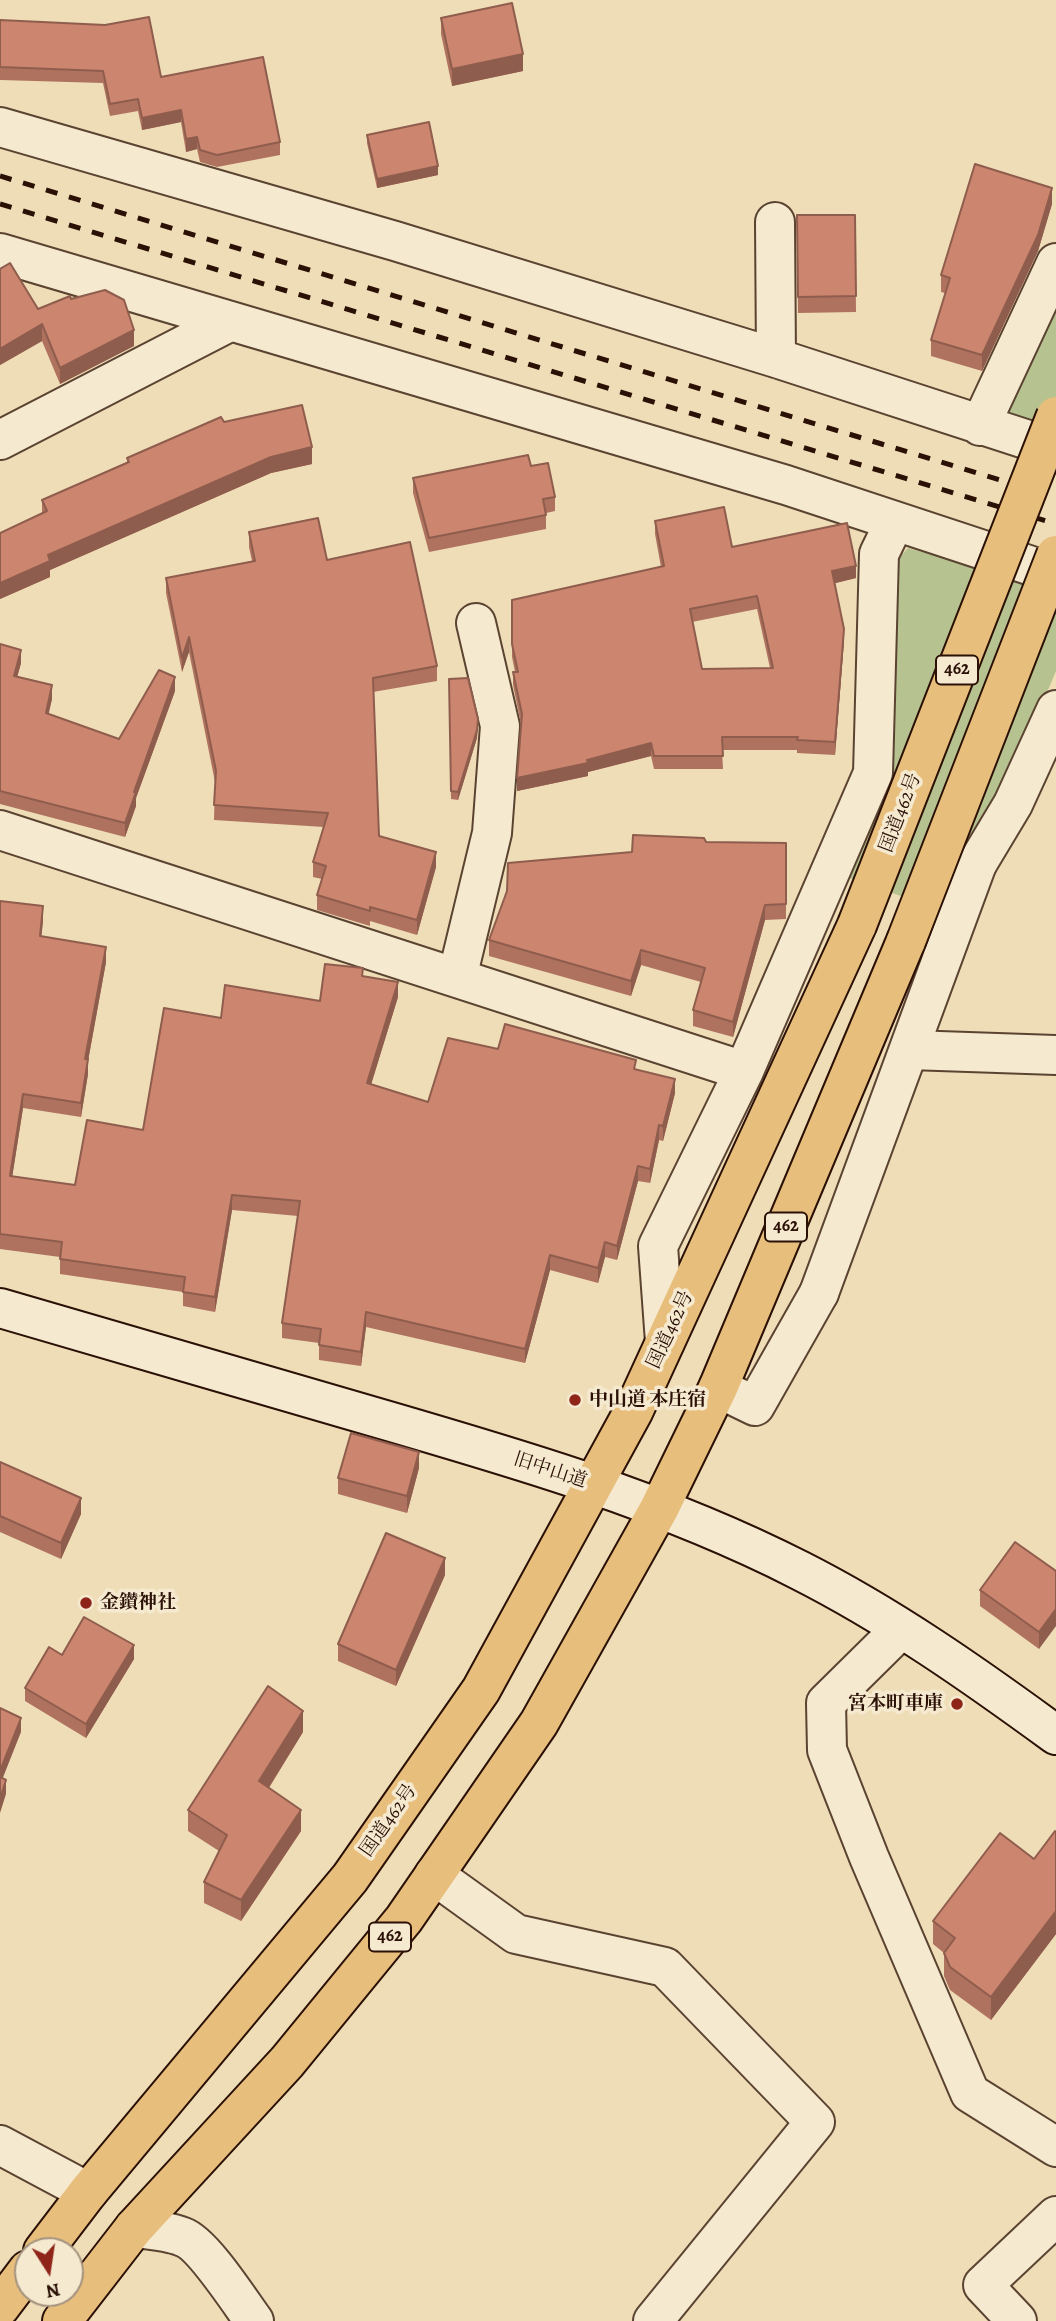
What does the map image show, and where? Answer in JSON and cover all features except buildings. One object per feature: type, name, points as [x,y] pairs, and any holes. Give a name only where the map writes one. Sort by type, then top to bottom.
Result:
[{"type":"highway","name":"国道462号","points":[[54,2237],[88,2192],[350,1878],[481,1690],[594,1485],[633,1412],[857,925],[1056,416]]},
{"type":"highway","name":"462","points":[[62,2321],[135,2228],[287,2062],[404,1919],[539,1723],[659,1509],[718,1388],[906,940],[1056,555]]},
{"type":"highway","points":[[0,2307],[14,2288]]},
{"type":"street","points":[[0,127],[395,241],[776,358],[1056,449]]},
{"type":"street","points":[[775,222],[776,358]]},
{"type":"street","points":[[0,253],[786,485],[1056,574]]},
{"type":"street","points":[[980,426],[1056,263]]},
{"type":"street","points":[[0,440],[231,321]]},
{"type":"street","points":[[665,1342],[658,1247],[744,1071],[873,773],[879,554],[895,521]]},
{"type":"street","points":[[457,978],[492,833],[500,726],[476,623]]},
{"type":"street","points":[[718,1388],[755,1406],[819,1293],[977,863],[1013,804],[1056,710]]},
{"type":"street","points":[[0,830],[744,1071]]},
{"type":"street","points":[[910,1050],[1056,1055]]},
{"type":"street","name":"旧中山道","points":[[0,1308],[445,1437],[659,1509],[801,1570],[979,1679],[1056,1735]]},
{"type":"street","points":[[901,1629],[826,1703],[827,1750],[869,1857],[970,2093],[1056,2147]]},
{"type":"street","points":[[434,1875],[516,1934],[665,1968],[815,2122],[653,2321]]},
{"type":"street","points":[[0,2145],[88,2192]]},
{"type":"street","points":[[1017,2321],[984,2285],[1056,2216]]},
{"type":"street","points":[[135,2228],[164,2231],[187,2238],[204,2255],[254,2321]]},
{"type":"green space","points":[[1056,281],[1056,429],[998,411]]},
{"type":"green space","points":[[908,548],[1056,589],[1056,671],[1002,799],[978,824],[947,912],[846,877],[888,570]]},
{"type":"railway","points":[[0,176],[1056,497]]},
{"type":"railway","points":[[0,204],[1056,524]]},
{"type":"place","name":"中山道 本庄宿","points":[[575,1400]]},
{"type":"place","name":"金鑚神社","points":[[86,1603]]},
{"type":"place","name":"宮本町車庫","points":[[957,1704]]}]
